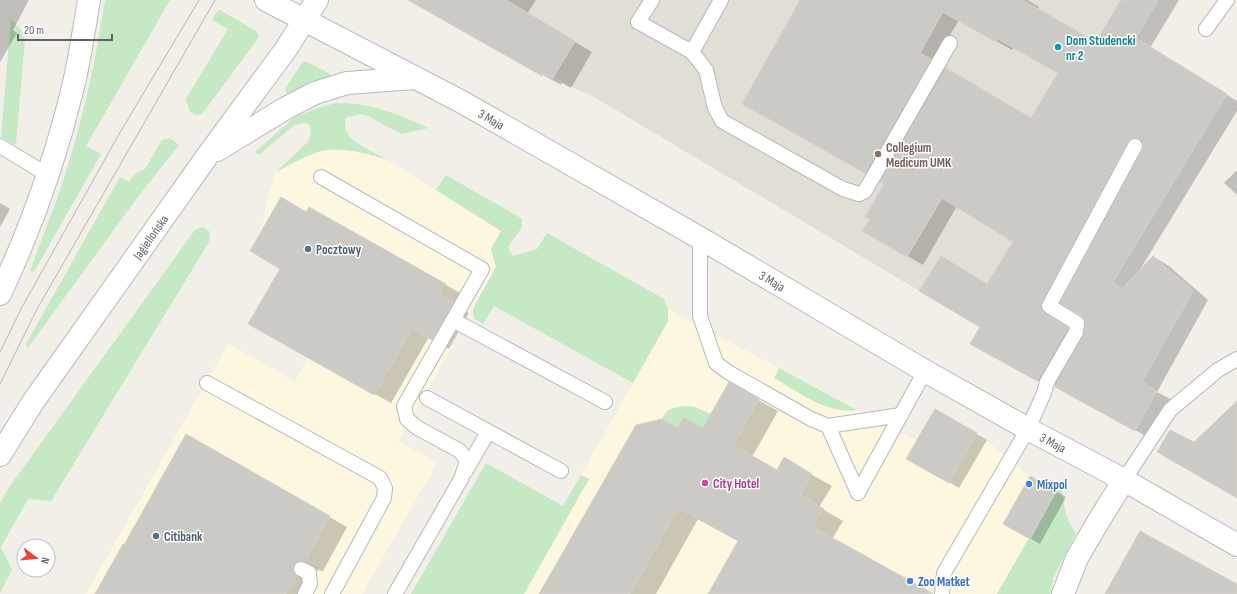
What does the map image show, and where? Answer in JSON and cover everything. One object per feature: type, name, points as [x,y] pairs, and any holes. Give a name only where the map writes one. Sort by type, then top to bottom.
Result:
[{"type":"street","points":[[0,294],[13,267],[48,175],[73,86],[89,0]]},
{"type":"street","name":"3 Maja","points":[[266,0],[462,102],[700,238],[926,371],[1028,429],[1236,541]]},
{"type":"street","name":"Jagiellońska","points":[[0,455],[33,402],[208,155],[281,55],[317,0]]},
{"type":"street","points":[[208,155],[286,108],[315,93],[346,83],[415,78]]},
{"type":"street","points":[[1063,594],[1077,558],[1124,480]]},
{"type":"lane","points":[[652,0],[638,22],[692,52],[706,70],[714,108],[722,121],[843,189],[859,194],[865,191],[950,43]]},
{"type":"lane","points":[[692,52],[721,0]]},
{"type":"lane","points":[[1206,29],[1227,0]]},
{"type":"lane","points":[[0,146],[48,175]]},
{"type":"lane","points":[[942,594],[944,573],[1028,429],[1044,393],[1047,382],[1076,332],[1077,323],[1049,306],[1135,146]]},
{"type":"lane","points":[[321,178],[482,269],[404,406],[407,419],[416,427],[460,451],[466,461],[461,479]]},
{"type":"lane","points":[[700,238],[700,316],[716,363],[728,372],[811,419],[828,426],[902,415]]},
{"type":"lane","points":[[453,320],[605,402]]},
{"type":"lane","points":[[1124,480],[1170,410],[1218,370],[1237,358]]},
{"type":"lane","points":[[828,426],[858,493],[926,371]]},
{"type":"lane","points":[[207,383],[380,478],[385,488],[384,498],[332,594]]},
{"type":"lane","points":[[427,398],[561,471]]},
{"type":"lane","points":[[395,594],[488,432]]},
{"type":"lane","points":[[301,569],[309,573],[310,584],[305,594]]},
{"type":"shaded area","name":"Collegium Medicum UMK","points":[[443,0],[1158,0],[997,268],[991,286],[970,321],[594,97],[544,74],[542,76],[434,15]]},
{"type":"shaded area","points":[[337,150],[361,152],[386,159],[501,231],[491,249],[496,267],[399,441],[437,463],[362,594],[86,594],[228,344],[295,381],[308,357],[248,324],[280,269],[250,251],[262,229],[267,200],[276,172],[321,151]]},
{"type":"shaded area","points":[[668,309],[917,441],[935,409],[977,433],[1030,476],[1057,490],[997,594],[524,594],[589,479],[581,475],[668,321]]},
{"type":"green space","points":[[105,0],[170,0],[86,146],[101,154],[34,272],[30,271],[58,196],[80,124],[97,50]]},
{"type":"green space","points":[[220,10],[256,31],[259,35],[257,40],[202,114],[196,115],[190,112],[186,99],[228,29],[212,20],[217,11]]},
{"type":"green space","points":[[11,19],[21,30],[25,40],[16,143],[14,144],[1,137]]},
{"type":"green space","points":[[305,61],[329,73],[331,76],[330,78],[287,93],[285,92],[286,87]]},
{"type":"green space","points":[[335,103],[348,103],[383,110],[428,128],[401,134],[368,116],[360,114],[345,118],[346,130],[351,138],[365,148],[386,159],[354,151],[338,149],[329,150],[309,155],[276,172],[308,142],[311,133],[310,125],[303,123],[294,125],[259,155],[255,152],[295,117]]},
{"type":"green space","points":[[170,138],[179,145],[137,198],[27,349],[26,344],[120,177],[129,182],[135,174],[145,169],[162,140]]},
{"type":"green space","points":[[446,175],[522,219],[522,227],[508,247],[513,256],[537,249],[547,233],[664,299],[668,309],[668,321],[633,383],[494,306],[483,324],[474,318],[473,311],[475,305],[496,267],[491,249],[501,231],[436,190]]},
{"type":"green space","points":[[202,227],[209,231],[209,242],[51,501],[28,499],[1,547],[12,570],[0,593],[0,503],[10,486],[195,230]]},
{"type":"green space","points":[[779,368],[857,410],[846,411],[835,409],[824,406],[803,396],[774,378]]},
{"type":"green space","points":[[685,406],[695,407],[711,414],[703,428],[684,417],[678,428],[662,419],[669,410]]},
{"type":"green space","points":[[486,463],[563,506],[581,475],[589,479],[524,594],[411,594]]},
{"type":"green space","points":[[1059,485],[1063,494],[1064,507],[1067,516],[1076,533],[1054,577],[1050,594],[997,594]]},
{"type":"building","points":[[408,0],[506,0],[575,41],[553,78],[544,74],[542,76]]},
{"type":"building","points":[[800,0],[1023,0],[1096,42],[1121,0],[1158,0],[1136,38],[1227,94],[1113,282],[1122,289],[1153,256],[1193,291],[1142,382],[1157,391],[1135,431],[1055,387],[1083,336],[1085,324],[1085,320],[1082,316],[1060,303],[1142,150],[1142,141],[1139,138],[1134,138],[1130,139],[1128,142],[1042,302],[1041,306],[1044,313],[1068,327],[1037,381],[970,344],[980,327],[919,291],[941,256],[987,284],[1013,242],[942,198],[907,257],[862,231],[870,219],[865,217],[884,184],[880,182],[946,68],[1031,118],[1058,73],[998,39],[996,42],[943,12],[920,53],[931,59],[865,173],[742,104]]},
{"type":"building","points":[[281,197],[306,212],[309,207],[446,284],[439,294],[453,302],[432,340],[412,329],[374,395],[248,324],[280,269],[250,251]]},
{"type":"building","name":"City Hotel","points":[[729,382],[759,399],[733,445],[777,470],[784,457],[812,474],[800,495],[824,509],[813,527],[934,594],[708,594],[738,541],[678,508],[630,594],[539,594],[636,425],[662,419],[678,428],[683,417],[703,428]]},
{"type":"building","points":[[1237,401],[1237,498],[1157,452],[1170,430],[1194,442]]},
{"type":"building","points":[[935,409],[977,433],[949,483],[906,459]]},
{"type":"building","points":[[186,434],[330,516],[305,561],[300,561],[294,565],[293,570],[297,576],[286,594],[95,594]]},
{"type":"building","points":[[1030,476],[1057,490],[1030,539],[1003,524]]},
{"type":"building","points":[[1140,531],[1237,584],[1237,594],[1105,594]]},
{"type":"tram line","points":[[0,352],[22,307],[118,136],[199,0]]},
{"type":"tram line","points":[[0,384],[37,309],[215,0]]},
{"type":"place","name":"Dom Studencki nr 2","points":[[1058,47]]},
{"type":"place","name":"Collegium Medicum UMK","points":[[878,154]]},
{"type":"place","name":"Pocztowy","points":[[308,249]]},
{"type":"place","name":"City Hotel","points":[[705,483]]},
{"type":"place","name":"Mixpol","points":[[1029,484]]},
{"type":"place","name":"Citibank","points":[[156,536]]},
{"type":"place","name":"Zoo Matket","points":[[910,581]]}]
